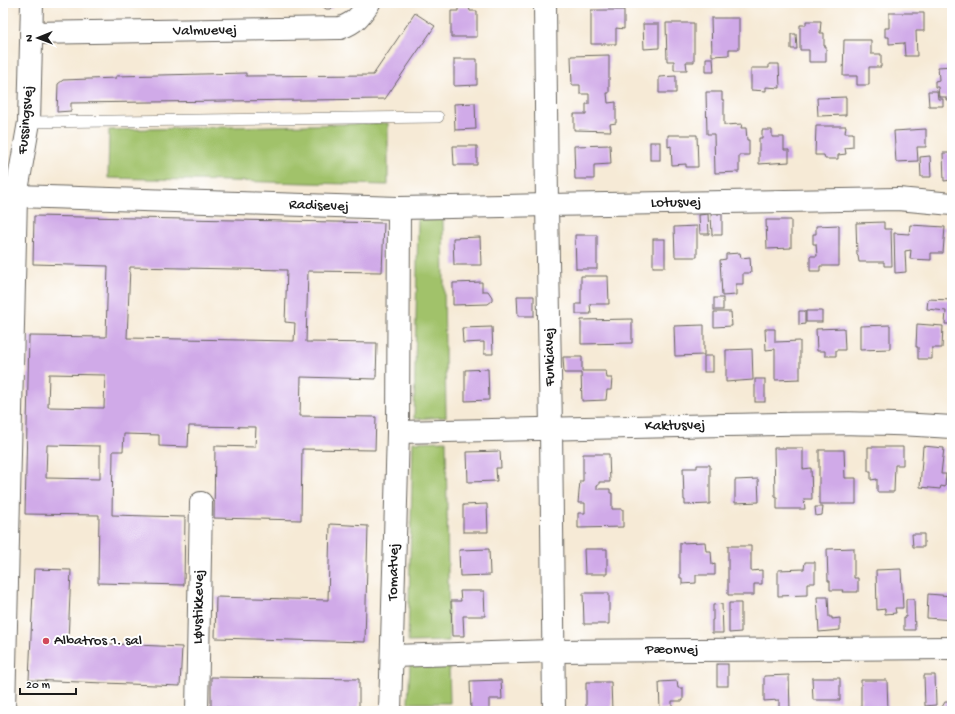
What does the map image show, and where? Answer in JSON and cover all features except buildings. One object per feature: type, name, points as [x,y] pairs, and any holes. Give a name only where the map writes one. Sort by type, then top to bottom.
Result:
[{"type":"street","name":"Fussingsvej","points":[[4,711],[5,596],[16,196],[29,122],[32,3]]},
{"type":"street","name":"Valmuevej","points":[[31,33],[340,28],[351,24],[360,17],[369,3]]},
{"type":"street","name":"Funkiavej","points":[[545,3],[546,205],[551,428],[554,711]]},
{"type":"street","name":"Radisevej","points":[[16,196],[399,208]]},
{"type":"street","name":"Lotusvej","points":[[399,208],[898,199],[952,204]]},
{"type":"street","points":[[398,432],[399,208]]},
{"type":"street","name":"Kaktusvej","points":[[398,432],[814,424],[914,424],[952,427]]},
{"type":"street","name":"Tomatvej","points":[[390,711],[398,432]]},
{"type":"street","name":"Løvstikkevej","points":[[197,711],[201,503]]},
{"type":"street","name":"Pæonvej","points":[[392,656],[553,651],[952,648]]},
{"type":"lane","points":[[29,122],[438,117]]},
{"type":"green space","points":[[388,123],[388,185],[108,178],[109,130]]},
{"type":"green space","points":[[443,217],[446,417],[414,419],[418,218]]},
{"type":"green space","points":[[446,441],[449,641],[408,642],[413,442]]},
{"type":"green space","points":[[410,664],[449,664],[450,703],[408,703]]},
{"type":"place","name":"Albatros 1. sal","points":[[46,641]]}]
